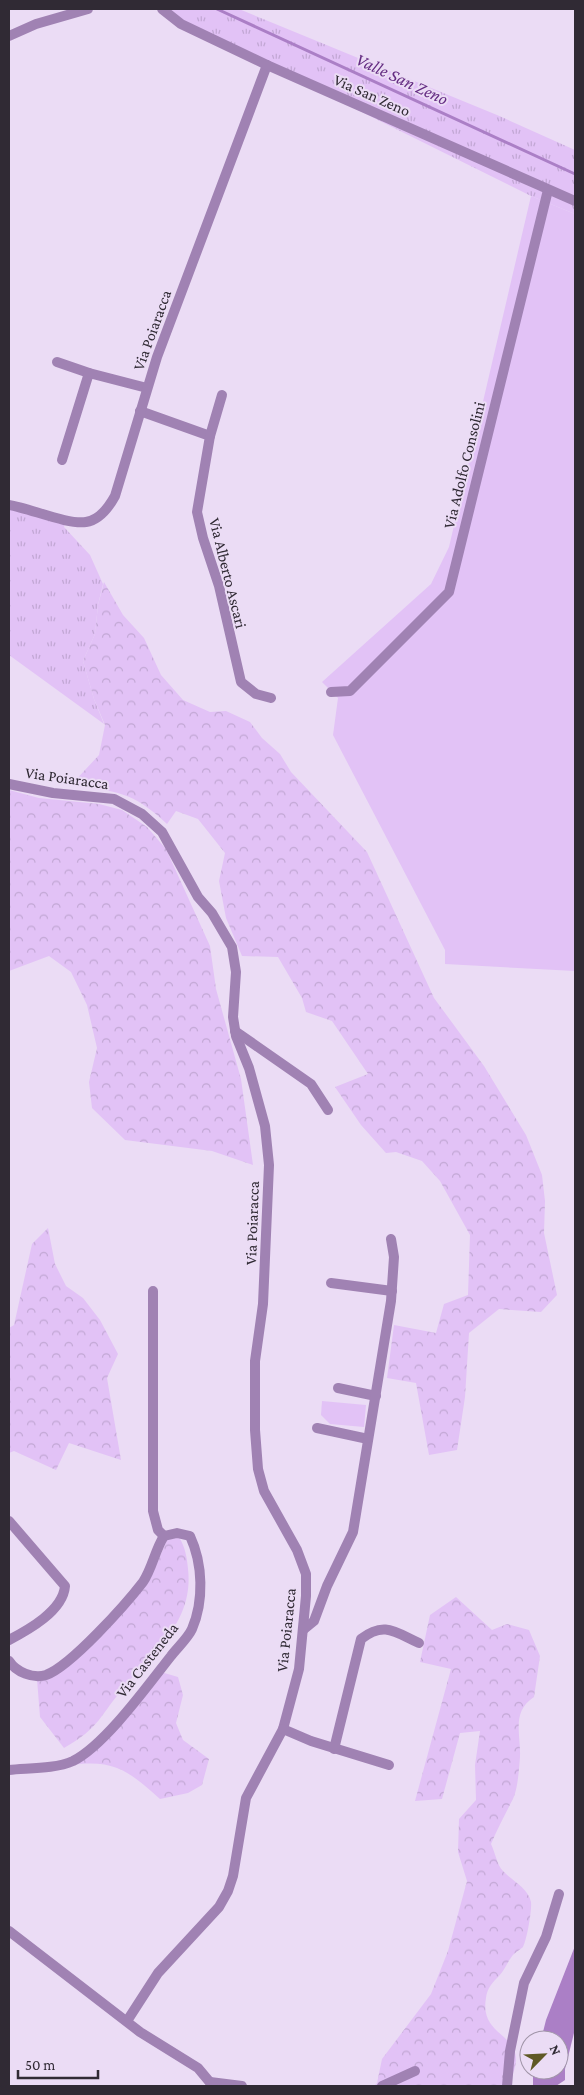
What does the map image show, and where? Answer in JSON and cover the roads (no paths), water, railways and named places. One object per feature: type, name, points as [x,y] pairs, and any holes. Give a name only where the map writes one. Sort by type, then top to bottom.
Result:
[{"type":"street","points":[[9,36],[36,24],[88,9]]},
{"type":"street","name":"Via San Zeno","points":[[162,9],[182,24],[267,65],[575,201]]},
{"type":"street","name":"Via Poiaracca","points":[[9,505],[75,522],[87,522],[106,510],[115,496],[147,388],[267,65]]},
{"type":"street","name":"Via Adolfo Consolini","points":[[330,692],[350,691],[449,592],[548,190]]},
{"type":"street","points":[[57,362],[89,373],[147,388]]},
{"type":"street","points":[[62,460],[89,373]]},
{"type":"street","name":"Via Alberto Ascari","points":[[222,395],[210,436],[198,512],[203,538],[219,586],[241,682],[256,694],[272,698]]},
{"type":"street","points":[[140,411],[210,436]]},
{"type":"street","name":"Via Poiaracca","points":[[9,784],[53,793],[114,799],[142,814],[162,832],[198,897],[212,913],[232,948],[236,972],[233,1017],[235,1030],[265,1126],[269,1165],[263,1304],[255,1362],[254,1392],[258,1469],[264,1491],[297,1550],[306,1574],[299,1669],[283,1729],[246,1798],[233,1876],[228,1891],[219,1907],[158,1973],[127,2021]]},
{"type":"street","points":[[235,1030],[312,1084],[328,1110]]},
{"type":"street","points":[[303,1630],[314,1621],[327,1586],[353,1532],[392,1291],[394,1257],[391,1239]]},
{"type":"street","points":[[332,1283],[392,1291]]},
{"type":"street","points":[[9,1661],[12,1667],[29,1676],[45,1675],[57,1668],[105,1623],[144,1580],[156,1548],[164,1536],[158,1530],[153,1511],[153,1291]]},
{"type":"street","points":[[338,1388],[376,1396]]},
{"type":"street","points":[[318,1428],[368,1439]]},
{"type":"street","points":[[9,1521],[65,1586],[64,1594],[58,1605],[9,1640]]},
{"type":"street","name":"Via Casteneda","points":[[9,1770],[71,1761],[91,1749],[135,1701],[191,1630],[200,1600],[196,1549],[190,1536],[177,1533],[164,1536]]},
{"type":"street","points":[[334,1749],[361,1639],[372,1630],[386,1628],[419,1643]]},
{"type":"street","points":[[283,1729],[334,1749],[389,1765]]},
{"type":"street","points":[[508,2086],[510,2051],[524,1983],[546,1936],[559,1894]]},
{"type":"street","points":[[9,1931],[140,2032],[198,2068],[212,2084],[242,2086]]},
{"type":"street","points":[[382,2086],[415,2071]]},
{"type":"waterway","name":"Valle San Zeno","points":[[217,9],[575,174]]}]
